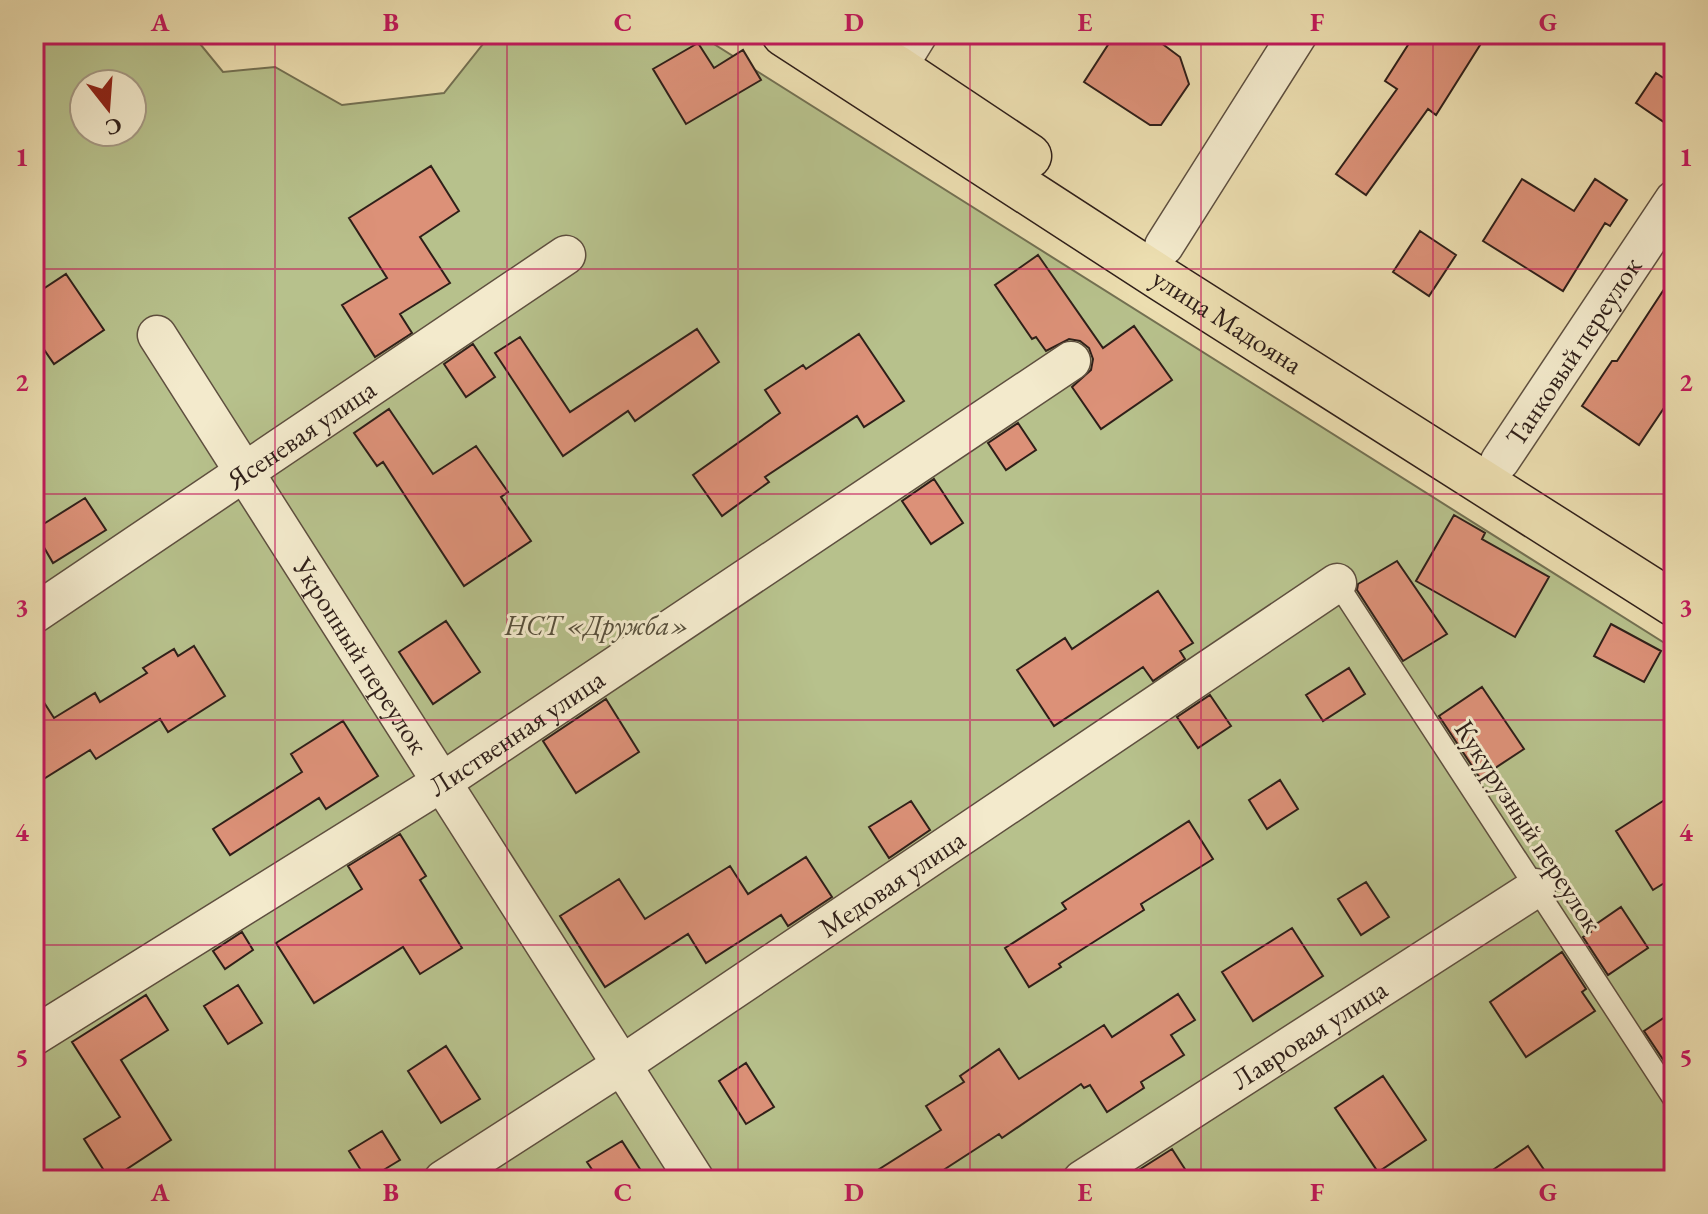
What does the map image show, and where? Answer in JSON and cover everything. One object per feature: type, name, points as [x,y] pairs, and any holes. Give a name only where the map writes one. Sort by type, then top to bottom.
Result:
[{"type":"main road","name":"улица Мадояна","points":[[784,34],[1674,604]]},
{"type":"main road","name":"улица Мадояна","points":[[839,34],[908,51],[1164,246],[1674,572]]},
{"type":"street","points":[[1164,246],[1298,34]]},
{"type":"street","name":"Танковый переулок","points":[[1500,461],[1674,200]]},
{"type":"street","name":"Ясеневая улица","points":[[34,614],[566,255]]},
{"type":"street","name":"Укропный переулок","points":[[157,335],[695,1180]]},
{"type":"street","name":"Лиственная улица","points":[[34,1036],[442,782],[1071,361]]},
{"type":"street","name":"Медовая улица","points":[[443,1180],[620,1066],[1337,583]]},
{"type":"street","name":"Лавровая улица","points":[[1082,1180],[1536,888]]},
{"type":"lane","name":"Кукурузный переулок","points":[[1337,583],[1674,1100]]},
{"type":"green space","name":"НСТ «Дружба»","points":[[34,34],[192,34],[223,72],[275,67],[342,105],[444,93],[491,34],[698,34],[1674,649],[1674,1180],[34,1180]]},
{"type":"building","points":[[1115,34],[1149,34],[1180,57],[1189,84],[1161,125],[1150,125],[1084,82]]},
{"type":"building","points":[[1415,34],[1487,34],[1436,115],[1428,109],[1366,195],[1336,174],[1397,89],[1385,81]]},
{"type":"building","points":[[698,43],[714,68],[743,50],[761,80],[686,124],[653,69]]},
{"type":"building","points":[[1656,73],[1674,85],[1674,129],[1636,103]]},
{"type":"building","points":[[431,166],[459,211],[420,237],[450,283],[400,314],[412,333],[375,357],[342,305],[387,278],[349,218]]},
{"type":"building","points":[[1522,179],[1574,211],[1595,179],[1627,200],[1610,226],[1605,223],[1563,291],[1483,241]]},
{"type":"building","points":[[1420,231],[1456,255],[1429,296],[1393,272]]},
{"type":"building","points":[[1038,255],[1103,348],[1134,326],[1172,380],[1101,429],[1072,387],[1091,370],[1093,359],[1089,348],[1080,341],[1069,339],[1046,351],[1036,337],[1032,339],[995,285]]},
{"type":"building","points":[[66,274],[104,330],[54,364],[34,335],[34,295]]},
{"type":"building","points":[[1674,274],[1674,393],[1639,445],[1582,406],[1612,361],[1617,361]]},
{"type":"building","points":[[697,329],[719,362],[635,421],[628,411],[563,456],[495,353],[520,337],[570,412]]},
{"type":"building","points":[[859,334],[904,401],[864,427],[857,416],[765,477],[769,482],[722,516],[693,475],[780,413],[765,390],[803,365],[806,369]]},
{"type":"building","points":[[473,344],[495,377],[466,397],[444,364]]},
{"type":"building","points":[[389,409],[433,474],[476,446],[508,492],[501,497],[531,541],[464,586],[383,462],[377,466],[354,433]]},
{"type":"building","points":[[1018,423],[1036,450],[1006,470],[988,443]]},
{"type":"building","points":[[934,479],[963,523],[931,544],[902,501]]},
{"type":"building","points":[[85,498],[106,530],[53,563],[34,530]]},
{"type":"building","points":[[1454,515],[1485,533],[1482,539],[1549,577],[1515,637],[1416,581]]},
{"type":"building","points":[[1397,561],[1447,634],[1403,661],[1357,590],[1358,584]]},
{"type":"building","points":[[1158,591],[1193,643],[1180,651],[1185,659],[1153,681],[1143,667],[1054,726],[1017,670],[1065,638],[1072,649]]},
{"type":"building","points":[[446,621],[480,672],[433,704],[399,652]]},
{"type":"building","points":[[1611,624],[1661,651],[1644,682],[1594,656]]},
{"type":"building","points":[[194,646],[225,696],[168,732],[160,719],[96,759],[90,750],[34,785],[34,687],[54,718],[95,693],[100,702],[147,673],[143,668],[174,649],[178,656]]},
{"type":"building","points":[[1349,668],[1365,694],[1323,721],[1306,695]]},
{"type":"building","points":[[1482,687],[1524,749],[1480,778],[1439,716]]},
{"type":"building","points":[[1210,695],[1231,726],[1198,748],[1177,717]]},
{"type":"building","points":[[606,699],[639,752],[576,793],[543,741]]},
{"type":"building","points":[[343,721],[378,776],[326,809],[319,798],[230,855],[213,829],[302,772],[291,754]]},
{"type":"building","points":[[1280,780],[1298,809],[1267,829],[1249,800]]},
{"type":"building","points":[[1674,794],[1674,877],[1653,890],[1616,831]]},
{"type":"building","points":[[911,801],[930,830],[889,858],[869,827]]},
{"type":"building","points":[[1189,821],[1213,859],[1141,904],[1144,910],[1059,964],[1061,967],[1029,987],[1005,948],[1066,909],[1062,903]]},
{"type":"building","points":[[400,834],[426,876],[420,880],[462,948],[420,974],[403,947],[314,1003],[276,943],[362,889],[348,866]]},
{"type":"building","points":[[806,857],[832,897],[788,926],[781,915],[706,963],[688,934],[605,987],[560,916],[619,879],[645,919],[730,866],[748,894]]},
{"type":"building","points":[[1366,882],[1389,917],[1361,935],[1338,899]]},
{"type":"building","points":[[1621,907],[1648,948],[1608,975],[1583,937],[1591,932],[1589,929]]},
{"type":"building","points":[[1292,928],[1323,976],[1253,1021],[1222,972]]},
{"type":"building","points":[[242,932],[253,950],[225,969],[213,951]]},
{"type":"building","points":[[1562,952],[1586,989],[1582,992],[1595,1011],[1526,1057],[1490,1002]]},
{"type":"building","points":[[238,985],[262,1023],[228,1044],[204,1006]]},
{"type":"building","points":[[1178,994],[1195,1020],[1171,1035],[1184,1055],[1141,1082],[1144,1088],[1107,1112],[1090,1085],[1084,1088],[1081,1084],[1002,1138],[999,1134],[928,1180],[862,1180],[941,1130],[926,1106],[964,1082],[960,1076],[999,1049],[1019,1079],[1104,1025],[1112,1037]]},
{"type":"building","points":[[146,995],[168,1030],[121,1060],[171,1140],[110,1180],[84,1139],[120,1117],[72,1042]]},
{"type":"building","points":[[1674,1011],[1674,1076],[1644,1031]]},
{"type":"building","points":[[446,1046],[480,1099],[441,1123],[408,1071]]},
{"type":"building","points":[[746,1063],[774,1107],[746,1124],[719,1081]]},
{"type":"building","points":[[1383,1076],[1426,1140],[1378,1172],[1335,1108]]},
{"type":"building","points":[[382,1131],[400,1160],[367,1180],[349,1151]]},
{"type":"building","points":[[622,1141],[647,1180],[599,1180],[587,1162]]},
{"type":"building","points":[[1528,1146],[1551,1180],[1478,1180]]},
{"type":"building","points":[[1172,1149],[1192,1180],[1123,1180]]}]
